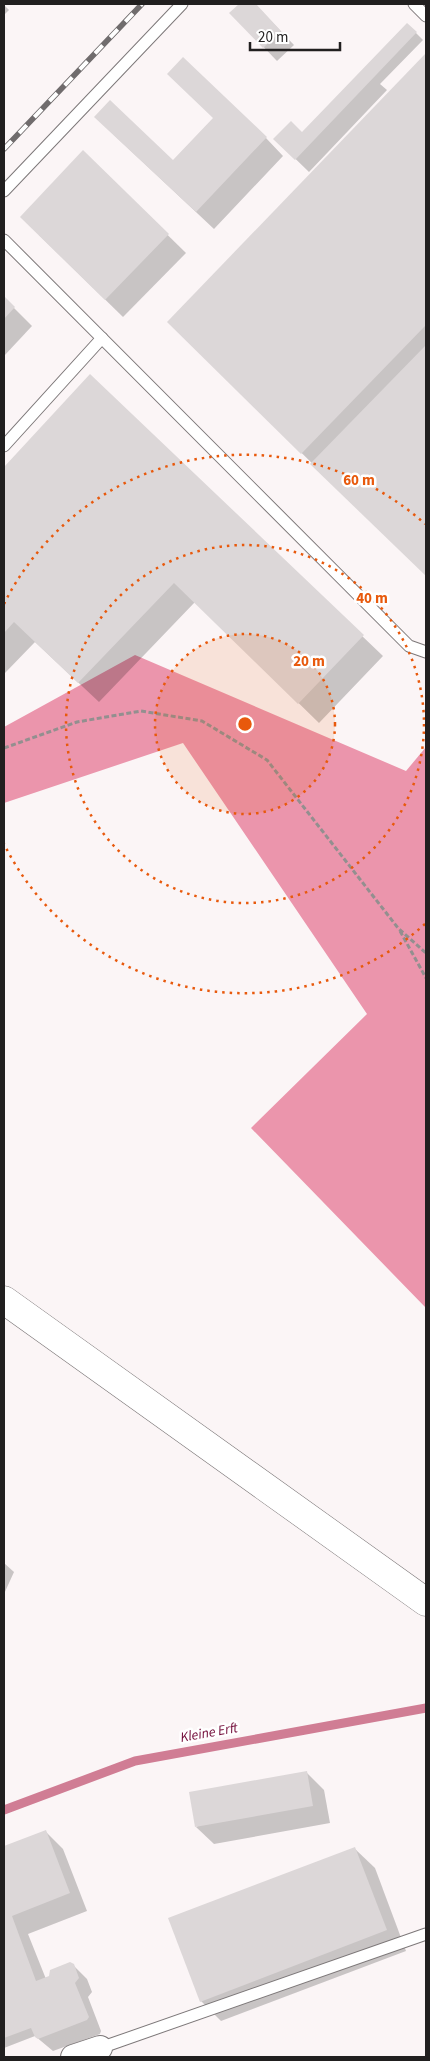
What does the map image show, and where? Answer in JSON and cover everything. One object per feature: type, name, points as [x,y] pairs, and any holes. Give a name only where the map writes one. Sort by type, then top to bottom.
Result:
[{"type":"main road","points":[[4,1300],[426,1602]]},
{"type":"street","points":[[73,2057],[100,2048]]},
{"type":"lane","points":[[4,191],[182,4]]},
{"type":"lane","points":[[414,4],[426,16]]},
{"type":"lane","points":[[4,240],[409,646],[426,652]]},
{"type":"lane","points":[[4,446],[102,338]]},
{"type":"lane","points":[[100,2048],[426,1934]]},
{"type":"path","points":[[4,748],[77,722],[141,711],[202,721],[267,760],[398,928],[426,978]]},
{"type":"path","points":[[398,928],[426,954]]},
{"type":"shaded area","points":[[135,655],[406,771],[426,747],[426,1308],[251,1128],[367,1014],[183,743],[4,803],[4,727]]},
{"type":"building","points":[[239,4],[256,4],[281,31],[263,48],[229,13]]},
{"type":"building","points":[[407,23],[417,32],[295,160],[273,139],[291,121],[302,132]]},
{"type":"building","points":[[426,53],[426,325],[301,454],[167,322]]},
{"type":"building","points":[[183,57],[267,137],[196,212],[94,117],[110,100],[173,160],[213,118],[167,74]]},
{"type":"building","points":[[83,150],[169,234],[105,300],[20,217]]},
{"type":"building","points":[[4,296],[15,307],[4,319]]},
{"type":"building","points":[[426,345],[426,576],[310,464]]},
{"type":"building","points":[[90,374],[364,635],[298,704],[174,583],[78,683],[14,622],[4,633],[4,467]]},
{"type":"building","points":[[307,1771],[313,1806],[195,1827],[189,1792]]},
{"type":"building","points":[[46,1830],[70,1893],[12,1916],[36,1981],[49,1976],[50,1970],[70,1962],[74,1964],[79,1978],[75,1983],[89,2017],[87,2020],[38,2039],[31,2028],[4,2038],[4,1846]]},
{"type":"building","points":[[355,1847],[387,1930],[200,2002],[168,1918]]},
{"type":"waterway","name":"Kleine Erft","points":[[4,1810],[135,1761],[426,1708]]},
{"type":"railway","points":[[4,149],[142,4]]}]
